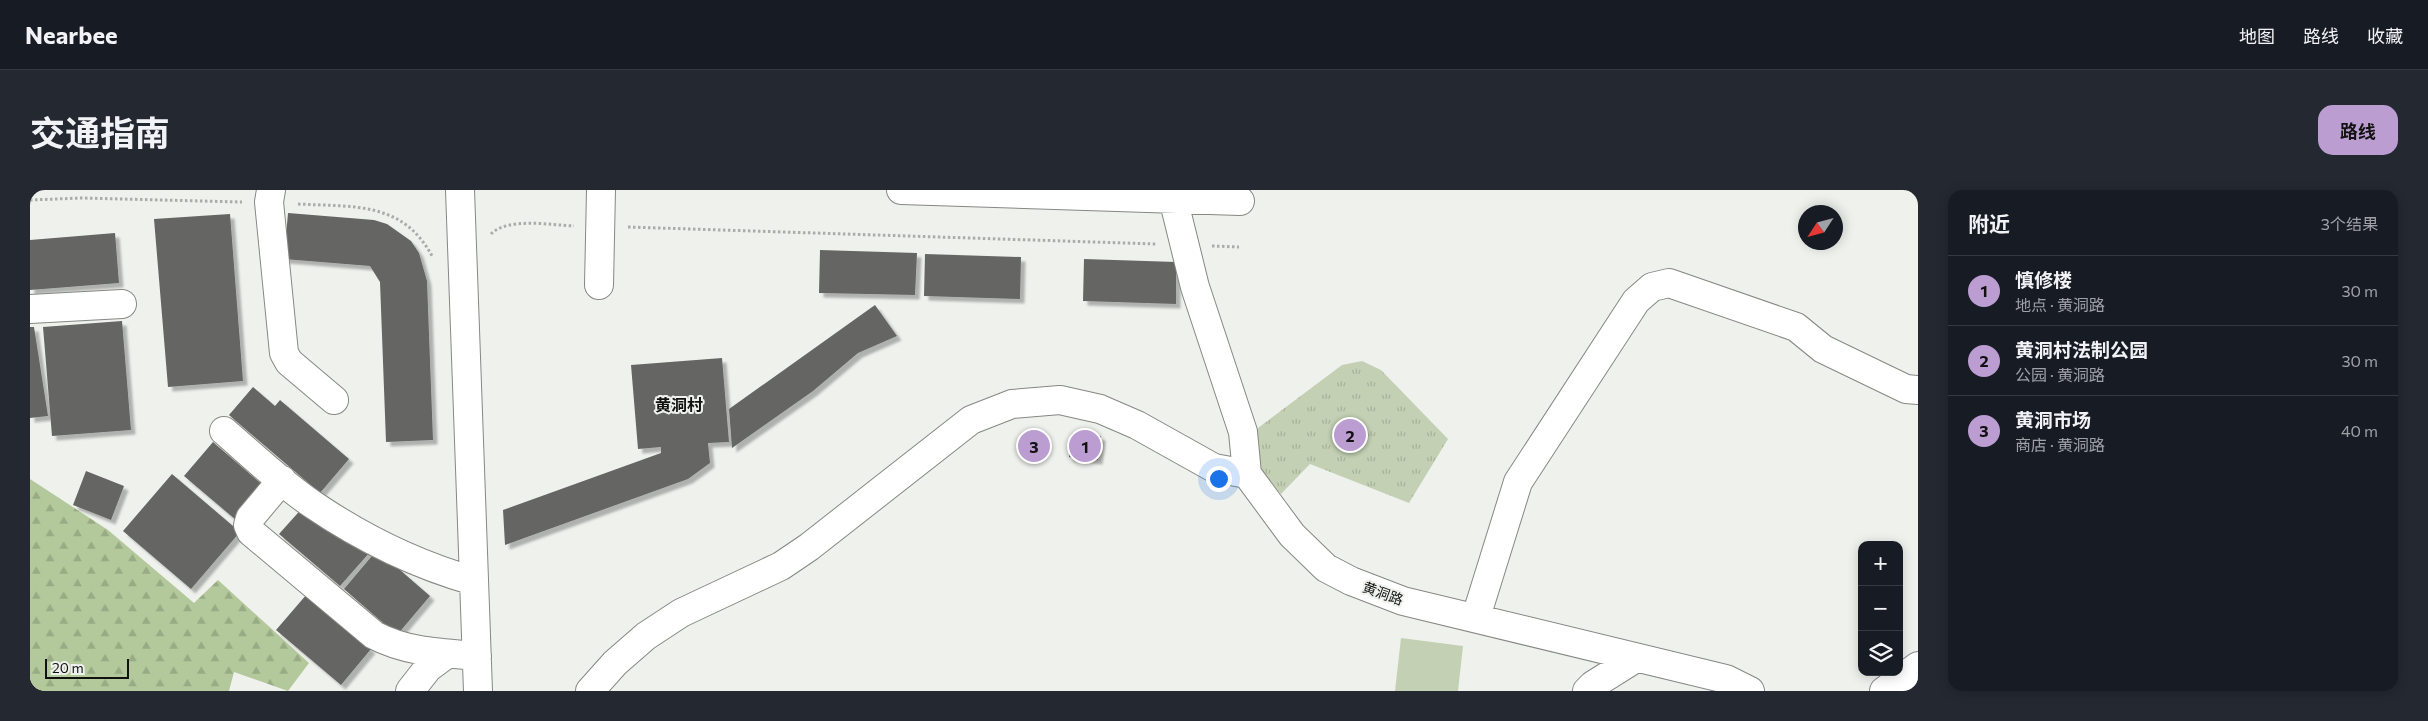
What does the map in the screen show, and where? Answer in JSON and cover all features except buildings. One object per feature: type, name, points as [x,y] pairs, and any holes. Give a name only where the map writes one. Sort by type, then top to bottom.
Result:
[{"type":"street","points":[[460,190],[478,691]]},
{"type":"street","points":[[599,285],[601,190]]},
{"type":"street","points":[[901,190],[1240,201]]},
{"type":"street","points":[[590,691],[615,663],[646,636],[681,613],[781,566],[971,420],[1012,404],[1060,400],[1100,409],[1137,425],[1214,468],[1247,474],[1243,432],[1195,287],[1171,190]]},
{"type":"street","points":[[270,196],[284,353],[289,362],[334,400]]},
{"type":"street","points":[[1476,617],[1518,482],[1636,301],[1652,287],[1669,283],[1796,327],[1823,349],[1906,389],[1918,390]]},
{"type":"street","points":[[30,309],[122,304]]},
{"type":"street","points":[[224,431],[313,505],[403,556],[426,566],[474,581]]},
{"type":"street","name":"黄洞路","points":[[1247,474],[1292,535],[1326,568],[1351,581],[1404,601],[1726,679],[1750,691]]},
{"type":"street","points":[[282,480],[250,518],[248,525],[251,532],[374,635],[403,647],[447,654],[477,656]]},
{"type":"street","points":[[410,691],[428,668],[447,654]]},
{"type":"street","points":[[1587,691],[1593,685],[1636,658]]},
{"type":"street","points":[[1884,691],[1918,666]]},
{"type":"path","points":[[30,200],[270,196],[375,210],[392,215],[406,223],[418,234],[427,246],[435,266]]},
{"type":"path","points":[[486,241],[494,231],[512,224],[582,226]]},
{"type":"path","points":[[622,227],[1159,244]]},
{"type":"path","points":[[1209,246],[1239,247]]},
{"type":"green space","points":[[1362,361],[1381,370],[1448,439],[1409,503],[1310,464],[1281,494],[1260,472],[1254,431],[1342,365]]},
{"type":"green space","points":[[30,479],[108,530],[194,603],[218,580],[309,663],[288,691],[234,672],[229,691],[30,691]]},
{"type":"green space","points":[[1401,638],[1463,646],[1458,691],[1395,691]]},
{"type":"place","name":"黄洞村法制公园","points":[[1350,435]]},
{"type":"place","name":"黄洞市场","points":[[1034,446]]},
{"type":"place","name":"慎修楼","points":[[1085,446]]},
{"type":"district","name":"黄洞村","points":[[679,404]]}]
